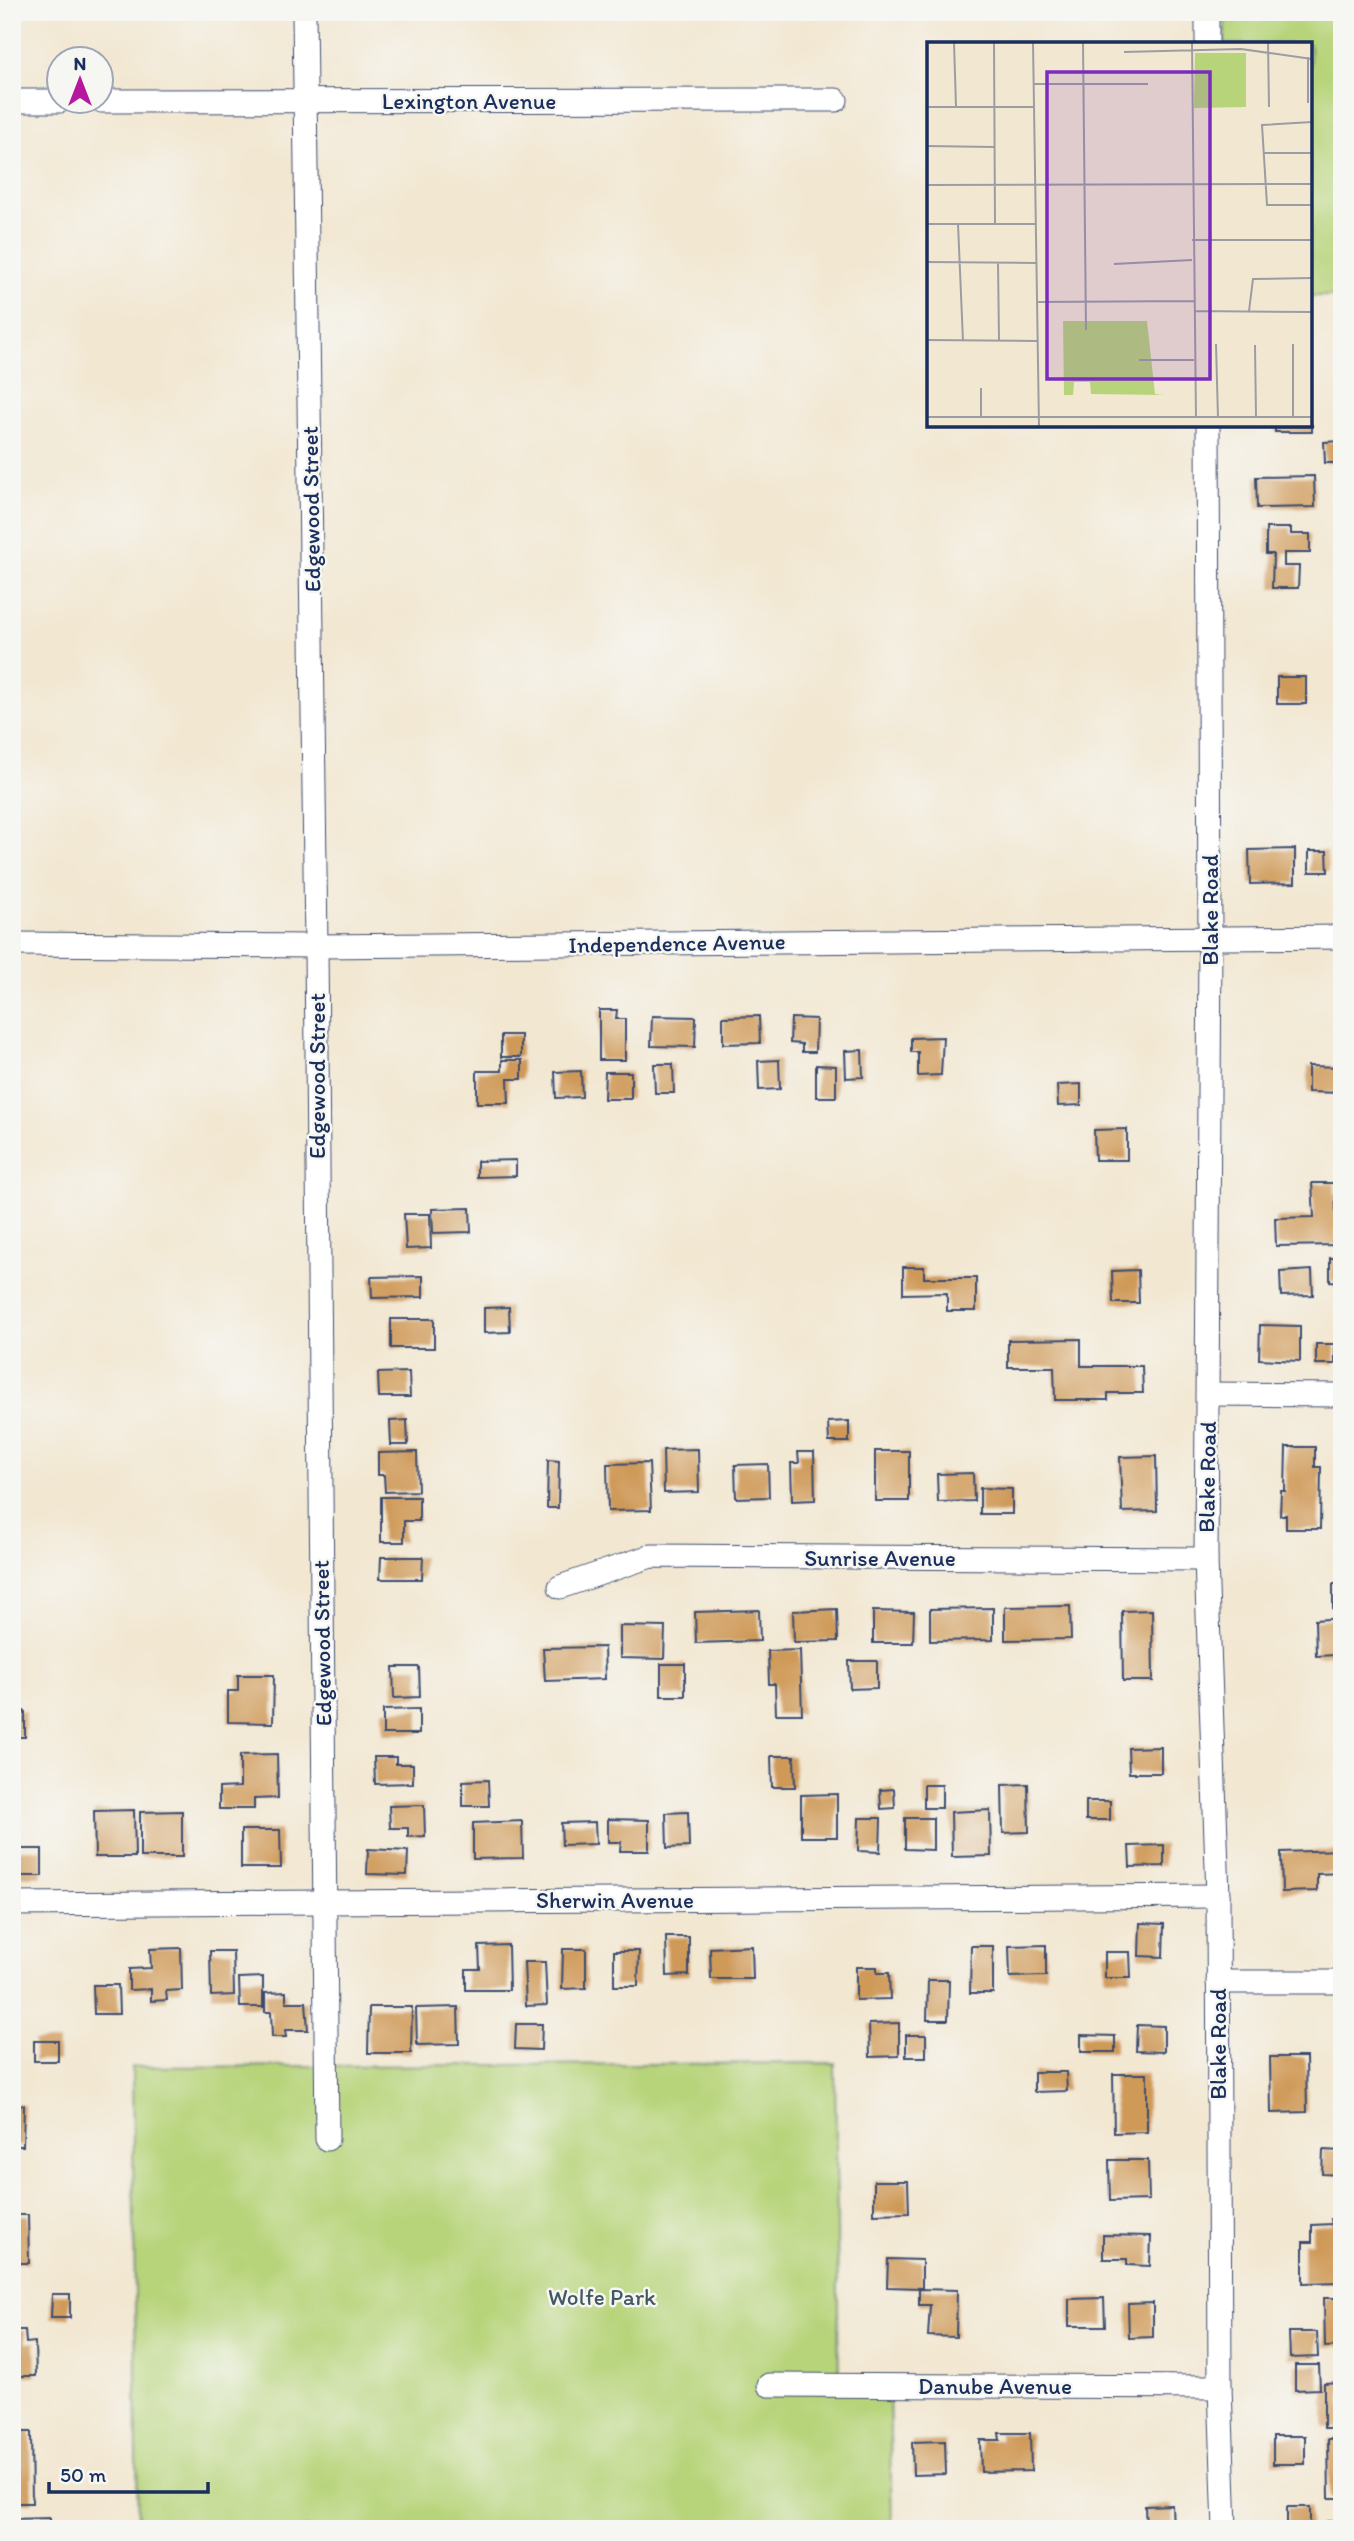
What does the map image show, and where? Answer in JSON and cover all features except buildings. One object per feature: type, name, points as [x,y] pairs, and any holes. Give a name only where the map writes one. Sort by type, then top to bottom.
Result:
[{"type":"street","name":"Edgewood Street","points":[[304,12],[327,2139]]},
{"type":"street","points":[[1207,12],[1207,42]]},
{"type":"street","name":"Lexington Avenue","points":[[116,101],[836,100]]},
{"type":"street","points":[[12,101],[46,101]]},
{"type":"street","name":"Blake Road","points":[[1208,427],[1210,937],[1206,1559],[1219,1896],[1220,2387],[1225,2529]]},
{"type":"street","name":"Independence Avenue","points":[[12,944],[316,946],[1342,937]]},
{"type":"street","points":[[1208,1394],[1342,1395]]},
{"type":"street","name":"Sunrise Avenue","points":[[560,1587],[651,1556],[1206,1559]]},
{"type":"street","name":"Sherwin Avenue","points":[[12,1904],[1219,1896]]},
{"type":"street","points":[[1218,1982],[1342,1982]]},
{"type":"street","name":"Danube Avenue","points":[[769,2385],[1220,2387]]},
{"type":"green space","points":[[1225,12],[1342,12],[1342,296],[1312,296],[1312,42],[1225,42]]},
{"type":"green space","name":"Wolfe Park","points":[[835,2063],[839,2385],[889,2386],[892,2529],[138,2529],[132,2067]]}]
